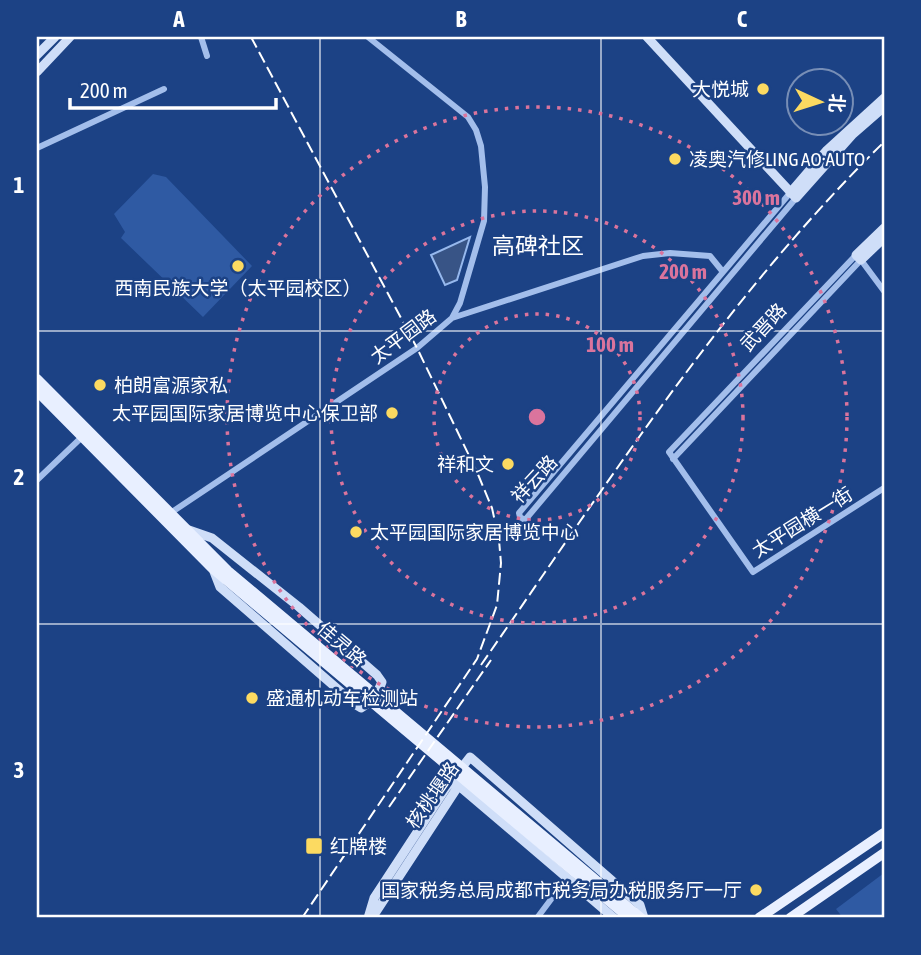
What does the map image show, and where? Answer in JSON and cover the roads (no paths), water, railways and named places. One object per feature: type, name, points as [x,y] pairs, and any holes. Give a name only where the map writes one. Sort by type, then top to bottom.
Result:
[{"type":"main road","name":"佳灵路","points":[[37,379],[212,568],[225,574]]},
{"type":"main road","name":"佳灵路","points":[[37,391],[86,434]]},
{"type":"main road","name":"佳灵路","points":[[166,517],[184,529],[225,574],[616,902],[642,918]]},
{"type":"main road","points":[[759,918],[884,833]]},
{"type":"main road","points":[[790,918],[884,853]]},
{"type":"main road","name":"佳灵路","points":[[616,902],[629,918]]},
{"type":"street","points":[[37,55],[55,37]]},
{"type":"street","points":[[37,72],[70,37]]},
{"type":"street","points":[[201,37],[207,56]]},
{"type":"street","name":"太平园路","points":[[166,517],[417,348],[452,318],[460,303],[484,221],[485,187],[481,146],[476,130],[468,117],[368,37]]},
{"type":"street","points":[[648,37],[793,196]]},
{"type":"street","points":[[37,148],[164,89]]},
{"type":"street","name":"祥云路","points":[[884,97],[827,150],[793,196],[525,520],[520,517],[519,513],[723,272],[793,196],[853,134],[884,107]]},
{"type":"street","name":"武晋路","points":[[671,456],[884,228]]},
{"type":"street","name":"武晋路","points":[[858,257],[884,238]]},
{"type":"street","points":[[452,318],[643,257],[670,253],[710,256],[723,272]]},
{"type":"street","points":[[858,257],[884,292]]},
{"type":"street","points":[[37,480],[86,434]]},
{"type":"street","name":"太平园横一街","points":[[671,456],[753,572],[884,488]]},
{"type":"street","points":[[184,529],[212,538],[288,598],[377,675],[382,682],[366,705],[361,708],[356,705],[220,587],[212,568]]},
{"type":"street","name":"核桃堰路","points":[[370,918],[470,757],[640,905],[642,918]]},
{"type":"street","points":[[455,783],[614,918]]},
{"type":"street","points":[[537,918],[567,878]]},
{"type":"railway","points":[[251,37],[417,348],[477,472],[492,508],[501,563],[497,605],[477,659],[302,918]]},
{"type":"railway","points":[[481,665],[622,461],[720,328],[826,202],[884,142]]},
{"type":"railway","points":[[389,807],[491,660]]},
{"type":"place","name":"大悦城","points":[[763,89]]},
{"type":"place","name":"凌奥汽修LING AO·AUTO","points":[[675,159]]},
{"type":"place","name":"西南民族大学（太平园校区）","points":[[238,266]]},
{"type":"place","name":"柏朗富源家私","points":[[100,385]]},
{"type":"place","name":"太平园国际家居博览中心保卫部","points":[[392,413]]},
{"type":"place","name":"祥和文","points":[[508,464]]},
{"type":"place","name":"太平园国际家居博览中心","points":[[356,532]]},
{"type":"place","name":"盛通机动车检测站","points":[[252,698]]},
{"type":"place","name":"红牌楼","points":[[314,846]]},
{"type":"place","name":"国家税务总局成都市税务局办税服务厅一厅","points":[[756,890]]},
{"type":"district","name":"高碑社区","points":[[538,246]]}]
